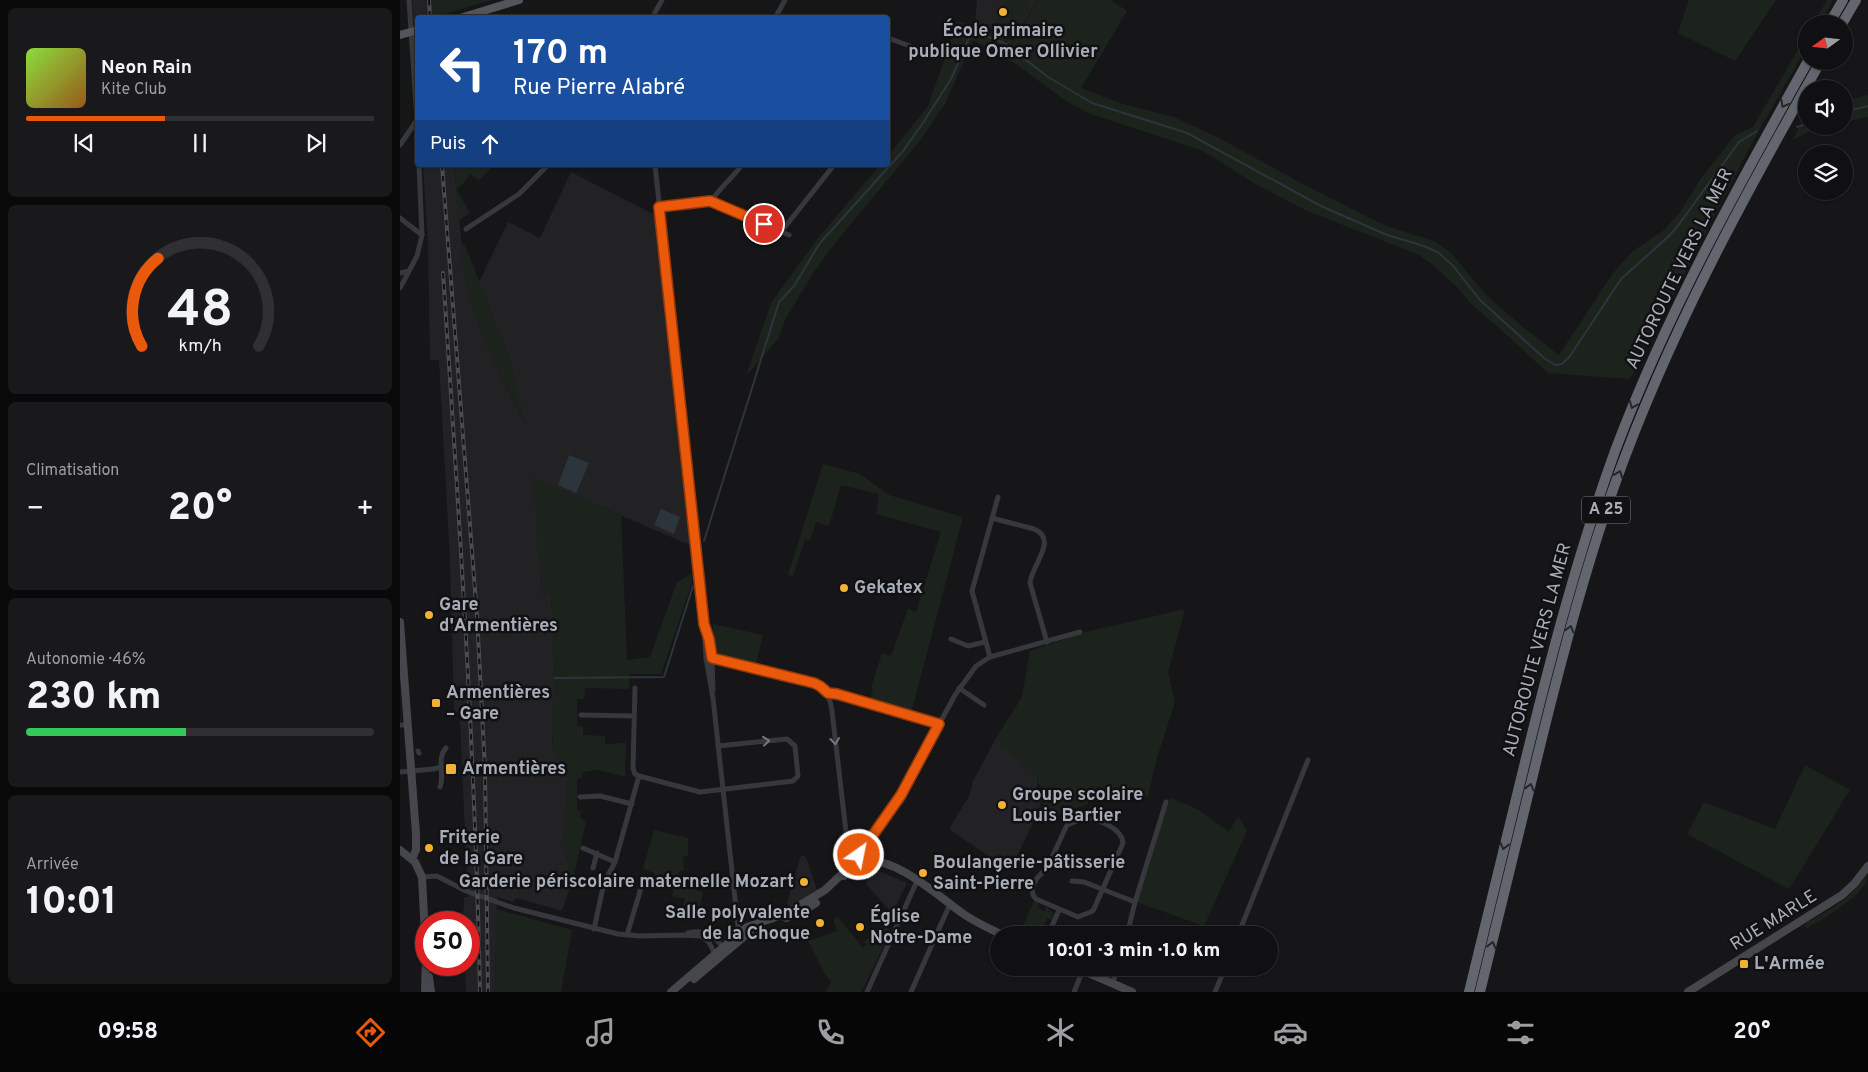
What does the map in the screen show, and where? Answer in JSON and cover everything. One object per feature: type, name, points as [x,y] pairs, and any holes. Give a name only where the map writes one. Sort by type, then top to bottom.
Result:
[{"type":"highway","points":[[1834,15],[1843,0]]},
{"type":"highway","points":[[1847,15],[1856,0]]},
{"type":"highway","name":"AUTOROUTE VERS LA MER","points":[[1469,992],[1557,635],[1580,554],[1608,471],[1653,357],[1692,275],[1731,199],[1803,70]]},
{"type":"highway","name":"A 25","points":[[1480,992],[1568,636],[1618,475],[1654,384],[1694,296],[1762,164],[1816,70]]},
{"type":"main road","points":[[470,15],[519,0]]},
{"type":"main road","points":[[400,35],[415,31]]},
{"type":"main road","points":[[400,622],[404,725],[412,771],[416,847],[412,859]]},
{"type":"main road","points":[[400,850],[418,866],[422,877],[424,911]]},
{"type":"main road","points":[[739,937],[804,910],[830,892],[848,873],[856,870],[850,867],[855,859]]},
{"type":"main road","points":[[855,859],[870,860],[887,865],[918,881],[976,922],[990,928]]},
{"type":"main road","points":[[679,992],[752,925],[777,918],[812,899],[838,879],[855,859]]},
{"type":"main road","name":"RUE MARLE","points":[[1688,992],[1842,895],[1854,884],[1868,866]]},
{"type":"main road","points":[[671,992],[716,957]]},
{"type":"main road","points":[[425,976],[425,992]]},
{"type":"main road","points":[[429,976],[431,992]]},
{"type":"main road","points":[[1096,976],[1132,992]]},
{"type":"street","points":[[409,0],[415,90]]},
{"type":"street","points":[[776,15],[785,0]]},
{"type":"street","points":[[654,15],[661,1]]},
{"type":"street","points":[[890,39],[929,53]]},
{"type":"street","points":[[400,144],[415,123]]},
{"type":"street","points":[[400,288],[416,256],[422,235],[419,167]]},
{"type":"street","points":[[466,229],[520,194],[546,167]]},
{"type":"street","points":[[655,167],[739,937]]},
{"type":"street","points":[[710,201],[740,167]]},
{"type":"street","points":[[782,232],[832,167]]},
{"type":"street","points":[[659,207],[710,201],[789,235]]},
{"type":"street","points":[[400,218],[422,235]]},
{"type":"street","points":[[400,273],[409,271]]},
{"type":"street","points":[[990,657],[972,591],[998,497]]},
{"type":"street","points":[[992,518],[1034,529],[1044,537],[1045,546],[1032,573],[1030,583],[1048,642]]},
{"type":"street","points":[[828,693],[832,711],[848,849],[855,859],[901,795],[959,688],[976,666],[990,657],[1080,632]]},
{"type":"street","points":[[950,639],[968,646],[985,642]]},
{"type":"street","points":[[709,658],[814,683],[828,693],[939,724]]},
{"type":"street","points":[[635,688],[633,768],[635,774],[696,791],[793,781],[798,776],[795,746],[787,739],[718,746]]},
{"type":"street","points":[[959,688],[984,705]]},
{"type":"street","points":[[581,715],[634,716]]},
{"type":"street","points":[[440,787],[442,782],[442,752],[446,748]]},
{"type":"street","points":[[1242,926],[1308,760]]},
{"type":"street","points":[[400,772],[441,767]]},
{"type":"street","points":[[594,929],[606,880],[615,862],[639,776]]},
{"type":"street","points":[[580,797],[600,796],[632,804]]},
{"type":"street","points":[[1129,926],[1166,802]]},
{"type":"street","points":[[1090,818],[1116,830],[1122,838],[1122,847],[1093,911],[1078,917],[1059,910],[1036,900],[1032,888],[1037,878],[1047,868],[1064,829],[1070,823],[1090,818]]},
{"type":"street","points":[[583,848],[615,862]]},
{"type":"street","points":[[593,868],[596,853]]},
{"type":"street","points":[[422,877],[437,876],[466,891],[540,915],[594,929],[627,935],[698,936],[706,939],[716,957]]},
{"type":"street","points":[[627,935],[644,878]]},
{"type":"street","points":[[866,992],[918,881]]},
{"type":"street","points":[[1072,881],[1084,882],[1135,902]]},
{"type":"street","points":[[911,992],[950,904]]},
{"type":"street","points":[[1052,926],[1059,910]]},
{"type":"street","points":[[683,935],[698,931],[707,932],[725,949]]},
{"type":"street","points":[[1074,992],[1078,976]]},
{"type":"street","points":[[1113,983],[1115,976]]},
{"type":"street","points":[[1216,992],[1222,976]]},
{"type":"shaded area","points":[[412,0],[433,0],[434,15],[415,15],[415,42]]},
{"type":"shaded area","points":[[433,0],[492,0],[441,15],[434,15]]},
{"type":"shaded area","name":"École primaire publique Omer Ollivier","points":[[977,0],[1037,0],[1015,37],[975,24]]},
{"type":"shaded area","points":[[1007,0],[1023,0],[1031,4],[1014,36],[994,27]]},
{"type":"shaded area","points":[[1037,0],[1111,0],[1127,11],[1081,88],[1123,104],[1174,117],[1217,137],[1301,183],[1386,226],[1434,241],[1451,253],[1487,296],[1559,355],[1613,273],[1633,251],[1664,230],[1680,212],[1699,181],[1735,135],[1753,127],[1798,50],[1798,62],[1752,143],[1630,379],[1548,373],[1472,305],[1456,286],[1432,264],[1419,255],[1305,210],[1254,183],[1203,151],[1091,114],[1069,103],[1017,65],[973,40],[945,104],[919,142],[815,270],[786,318],[778,339],[746,376],[771,303],[818,238],[878,167],[890,167],[890,154],[928,106],[958,21],[1014,41]]},
{"type":"shaded area","points":[[1689,0],[1776,0],[1735,61],[1678,33]]},
{"type":"shaded area","points":[[1827,0],[1833,0],[1825,15],[1818,15]]},
{"type":"shaded area","points":[[1868,95],[1868,117],[1853,120],[1853,99]]},
{"type":"shaded area","points":[[1798,130],[1798,135],[1802,135],[1792,140]]},
{"type":"shaded area","points":[[423,167],[454,167],[465,279],[479,327],[501,377],[525,424],[509,358],[479,282],[508,222],[540,238],[571,172],[655,215],[690,545],[533,478],[543,596],[551,593],[555,674],[552,753],[561,762],[566,776],[567,822],[561,847],[565,852],[569,865],[569,877],[573,879],[562,911],[516,898],[513,902],[497,897],[495,992],[466,992],[465,976],[480,976],[480,911],[463,911],[464,897],[468,897],[460,712],[454,712],[450,561],[439,360],[430,360],[428,245]]},
{"type":"shaded area","points":[[454,167],[493,167],[479,180],[470,174],[464,183],[456,189]]},
{"type":"shaded area","points":[[456,189],[470,213],[459,220]]},
{"type":"shaded area","points":[[461,244],[465,245],[509,358],[527,427],[490,354],[475,317],[465,278]]},
{"type":"shaded area","points":[[569,455],[589,463],[576,493],[558,485]]},
{"type":"shaded area","points":[[823,464],[860,474],[889,495],[963,517],[911,713],[870,701],[873,688],[871,688],[882,653],[891,656],[908,609],[916,612],[941,532],[876,514],[879,494],[841,485],[829,526],[816,522],[810,541],[805,539],[793,576],[788,575]]},
{"type":"shaded area","points":[[532,477],[621,516],[627,660],[650,657],[677,582],[693,573],[692,582],[661,674],[630,674],[629,689],[585,688],[584,699],[577,699],[577,726],[583,727],[583,735],[605,736],[605,744],[626,743],[625,777],[598,770],[583,772],[582,778],[577,779],[577,810],[581,811],[580,817],[586,822],[573,879],[569,877],[567,857],[561,847],[567,822],[566,776],[561,762],[552,753],[555,674],[551,593],[543,596]]},
{"type":"shaded area","points":[[661,509],[680,517],[674,534],[654,525]]},
{"type":"shaded area","points":[[1185,609],[1168,672],[1175,702],[1156,761],[1148,797],[1127,795],[1097,787],[1087,804],[1060,814],[1042,809],[1047,792],[1038,783],[1037,775],[996,738],[1022,697],[1030,651],[1086,632]]},
{"type":"shaded area","points":[[713,624],[763,635],[756,664],[715,653]]},
{"type":"shaded area","name":"Groupe scolaire Louis Bartier","points":[[996,738],[1037,775],[1037,790],[1044,794],[1037,814],[1010,871],[949,829],[969,796],[973,781]]},
{"type":"shaded area","points":[[1805,765],[1850,790],[1789,889],[1687,834],[1704,802],[1775,829]]},
{"type":"shaded area","points":[[1171,798],[1199,810],[1229,832],[1238,816],[1247,831],[1204,926],[1136,902]]},
{"type":"shaded area","points":[[654,830],[688,838],[688,856],[683,857],[684,870],[679,871],[678,876],[694,875],[693,889],[703,892],[699,913],[682,910],[685,899],[672,896],[675,886],[660,882],[661,879],[654,877],[655,873],[643,869]]},
{"type":"shaded area","name":"Garderie périscolaire maternelle Mozart","points":[[801,855],[806,857],[817,890],[789,907],[787,903]]},
{"type":"shaded area","points":[[872,868],[907,883],[892,913],[866,884]]},
{"type":"shaded area","points":[[1868,873],[1861,889],[1853,897],[1806,929],[1805,924],[1833,908],[1847,897]]},
{"type":"shaded area","points":[[1034,901],[1039,904],[1038,908],[1045,911],[1046,906],[1053,913],[1052,920],[1047,918],[1044,926],[1023,926]]},
{"type":"shaded area","points":[[496,909],[572,930],[561,992],[495,992]]},
{"type":"shaded area","points":[[837,916],[863,948],[867,945],[864,942],[885,924],[891,932],[861,992],[826,992],[831,981],[825,974],[808,941],[837,931],[834,920]]},
{"type":"waterway","points":[[890,165],[923,123],[951,79],[972,31],[1004,43],[1048,77],[1092,103],[1187,133],[1321,206],[1387,235],[1424,246],[1439,253],[1454,267],[1480,300],[1544,358],[1555,365],[1562,364],[1570,356],[1621,279],[1677,227],[1739,142],[1757,131]]},
{"type":"waterway","points":[[1853,110],[1868,106]]},
{"type":"waterway","points":[[704,541],[779,302],[794,286],[820,243],[889,167]]},
{"type":"waterway","points":[[554,678],[664,677],[693,586]]},
{"type":"railway","points":[[429,0],[430,15]]},
{"type":"railway","points":[[442,167],[477,616],[485,770],[488,992]]},
{"type":"railway","points":[[443,273],[470,722],[480,992]]},
{"type":"place","name":"École primaire publique Omer Ollivier","points":[[1003,12]]},
{"type":"place","name":"Gekatex","points":[[844,588]]},
{"type":"place","name":"Gare d'Armentières","points":[[429,615]]},
{"type":"place","name":"Armentières – Gare","points":[[436,703]]},
{"type":"place","name":"Armentières","points":[[451,769]]},
{"type":"place","name":"Groupe scolaire Louis Bartier","points":[[1002,805]]},
{"type":"place","name":"Friterie de la Gare","points":[[429,848]]},
{"type":"place","name":"Boulangerie-pâtisserie Saint-Pierre","points":[[923,873]]},
{"type":"place","name":"Garderie périscolaire maternelle Mozart","points":[[804,882]]},
{"type":"place","name":"Salle polyvalente de la Choque","points":[[820,923]]},
{"type":"place","name":"Église Notre-Dame","points":[[860,927]]},
{"type":"place","name":"L'Armée","points":[[1744,964]]},
{"type":"route","points":[[764,224],[710,201],[659,207],[704,624],[712,658],[814,683],[828,693],[939,724],[901,795],[859,855]]}]
